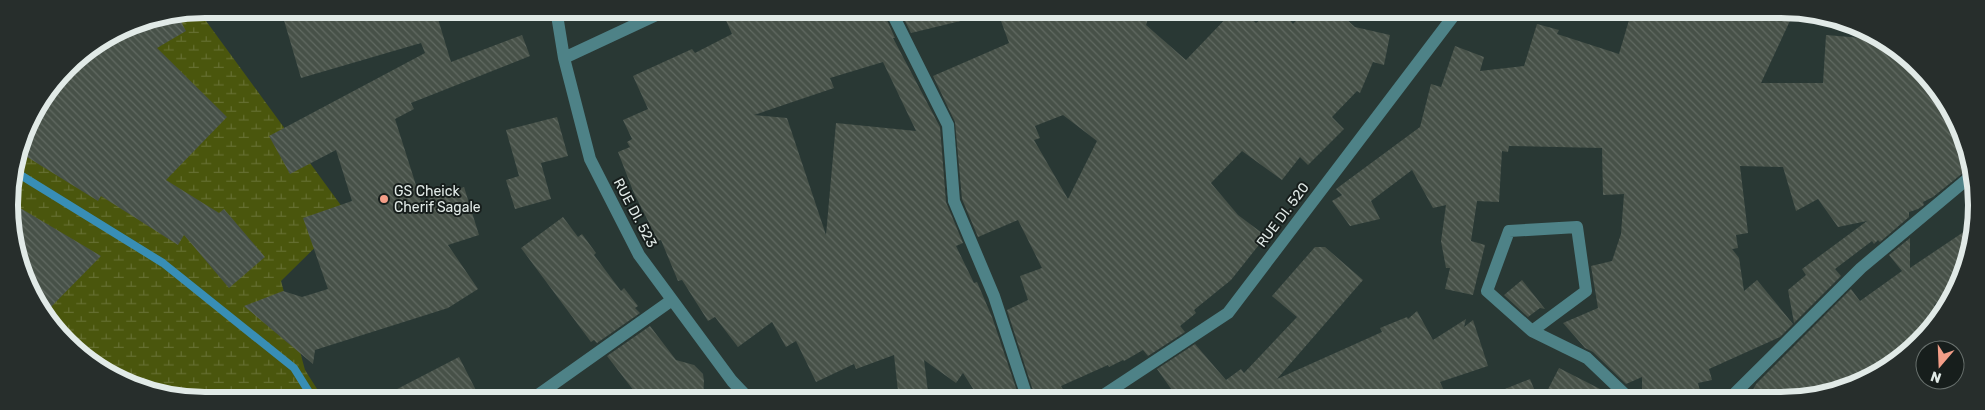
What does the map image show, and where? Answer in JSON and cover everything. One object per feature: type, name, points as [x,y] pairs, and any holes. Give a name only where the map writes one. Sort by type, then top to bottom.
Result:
[{"type":"street","name":"RUE DI. 523","points":[[557,18],[564,58],[590,159],[639,256],[732,381],[742,392]]},
{"type":"street","points":[[564,58],[650,18]]},
{"type":"street","points":[[894,18],[948,125],[954,201],[994,296],[1025,392]]},
{"type":"street","name":"RUE DI. 520","points":[[1108,392],[1228,313],[1452,18]]},
{"type":"street","points":[[1736,392],[1861,268],[1966,180]]},
{"type":"street","points":[[1532,331],[1586,291],[1577,228],[1509,230],[1488,291],[1532,331],[1586,358],[1622,392]]},
{"type":"street","points":[[542,392],[672,300]]},
{"type":"green space","points":[[204,18],[348,215],[281,281],[305,370],[319,392],[193,392],[168,389],[133,378],[101,361],[72,338],[49,309],[32,277],[21,242],[18,193],[21,168],[32,133],[49,101],[72,72],[101,49],[145,27],[181,19]]},
{"type":"building","points":[[283,18],[438,18],[451,62],[522,35],[530,56],[411,103],[414,109],[395,119],[421,201],[464,187],[479,235],[448,245],[478,289],[448,308],[315,350],[313,364],[244,306],[283,291],[302,297],[328,289],[303,218],[352,201],[336,150],[290,174],[269,136],[425,53],[421,43],[301,78]]},
{"type":"building","points":[[725,18],[886,18],[895,38],[893,38],[940,127],[946,202],[963,243],[956,246],[974,283],[977,282],[992,317],[1017,392],[975,392],[963,373],[956,383],[924,360],[928,392],[898,392],[894,355],[856,369],[854,364],[816,382],[796,341],[786,347],[772,322],[738,347],[715,317],[708,321],[682,280],[678,281],[661,240],[658,241],[633,191],[618,152],[630,147],[627,142],[632,139],[623,120],[648,109],[633,76],[692,49],[695,53],[732,34]],"holes":[[[883,62],[916,131],[836,123],[826,235],[787,118],[754,115],[834,88],[830,78]]]},
{"type":"building","points":[[904,18],[973,18],[911,33]]},
{"type":"building","points":[[1000,18],[1148,18],[1146,25],[1186,60],[1226,18],[1251,18],[1256,23],[1262,18],[1288,18],[1293,24],[1299,18],[1345,18],[1355,27],[1390,35],[1384,65],[1373,62],[1360,93],[1357,91],[1332,117],[1344,129],[1308,165],[1300,157],[1282,180],[1242,151],[1211,183],[1238,215],[1266,236],[1231,280],[1194,310],[1196,313],[1180,326],[1185,332],[1148,356],[1143,350],[1124,361],[1109,367],[1108,365],[1061,386],[1064,392],[1033,392],[1007,310],[1028,300],[1020,276],[1042,268],[1018,220],[978,237],[962,199],[955,122],[933,76],[1009,43]],"holes":[[[1063,115],[1097,141],[1068,199],[1034,140],[1040,138],[1035,126]]]},
{"type":"building","points":[[1630,18],[1791,18],[1761,83],[1823,83],[1826,35],[1863,37],[1884,49],[1904,64],[1929,91],[1953,133],[1965,172],[1933,197],[1923,202],[1924,205],[1909,212],[1909,217],[1880,242],[1878,240],[1874,244],[1872,241],[1835,269],[1841,276],[1794,323],[1788,290],[1806,275],[1802,269],[1867,221],[1838,227],[1818,199],[1796,211],[1783,167],[1740,166],[1748,233],[1736,235],[1738,248],[1732,249],[1739,258],[1744,291],[1757,280],[1793,324],[1780,337],[1709,369],[1712,380],[1698,383],[1700,391],[1696,392],[1642,392],[1642,377],[1626,384],[1593,352],[1585,348],[1563,323],[1598,308],[1591,266],[1612,261],[1621,234],[1624,194],[1603,195],[1602,148],[1509,146],[1508,152],[1502,151],[1499,202],[1477,201],[1471,241],[1485,245],[1473,295],[1445,289],[1450,268],[1446,268],[1441,241],[1446,205],[1433,208],[1412,170],[1371,201],[1380,219],[1350,226],[1332,201],[1342,195],[1336,189],[1420,127],[1431,84],[1441,87],[1455,46],[1484,57],[1480,71],[1524,66],[1537,24],[1559,30],[1557,34],[1619,54]]},
{"type":"building","points":[[180,19],[186,31],[157,48],[227,117],[166,180],[219,213],[224,209],[265,257],[229,288],[184,235],[178,245],[101,196],[98,201],[24,155],[32,133],[43,111],[64,81],[66,79],[68,80],[92,55],[122,37],[145,27]]},
{"type":"building","points":[[557,117],[568,156],[541,163],[551,199],[515,209],[506,180],[519,176],[506,130]]},
{"type":"building","points":[[18,207],[101,256],[49,309],[27,265],[21,242]]},
{"type":"building","points":[[563,217],[578,237],[582,234],[596,253],[594,255],[621,291],[624,288],[638,306],[635,308],[640,313],[597,343],[594,340],[591,342],[521,248]]},
{"type":"building","points":[[1966,231],[1958,265],[1948,288],[1943,296],[1934,305],[1937,308],[1929,319],[1913,338],[1884,361],[1840,383],[1804,391],[1752,392],[1756,384],[1851,289],[1860,301],[1902,271],[1889,255],[1910,238],[1910,268]]},
{"type":"building","points":[[1315,247],[1325,247],[1363,280],[1277,379],[1382,332],[1380,328],[1407,317],[1408,319],[1417,311],[1433,340],[1466,319],[1464,327],[1473,320],[1488,366],[1440,382],[1445,392],[1173,392],[1157,369],[1195,344],[1226,380],[1241,369],[1244,373],[1297,317],[1272,296]]},
{"type":"building","points":[[1522,280],[1545,309],[1540,308],[1528,317],[1504,295]]},
{"type":"building","points":[[650,326],[676,360],[694,365],[703,374],[703,392],[635,392],[607,356]]},
{"type":"building","points":[[459,357],[477,392],[391,392]]},
{"type":"building","points":[[1559,368],[1604,391],[1600,392],[1547,392]]},
{"type":"building","points":[[1530,379],[1535,392],[1498,392]]},
{"type":"waterway","points":[[20,175],[163,263],[294,368],[309,392]]},
{"type":"place","name":"GS Cheick Cherif Sagale","points":[[384,199]]}]
